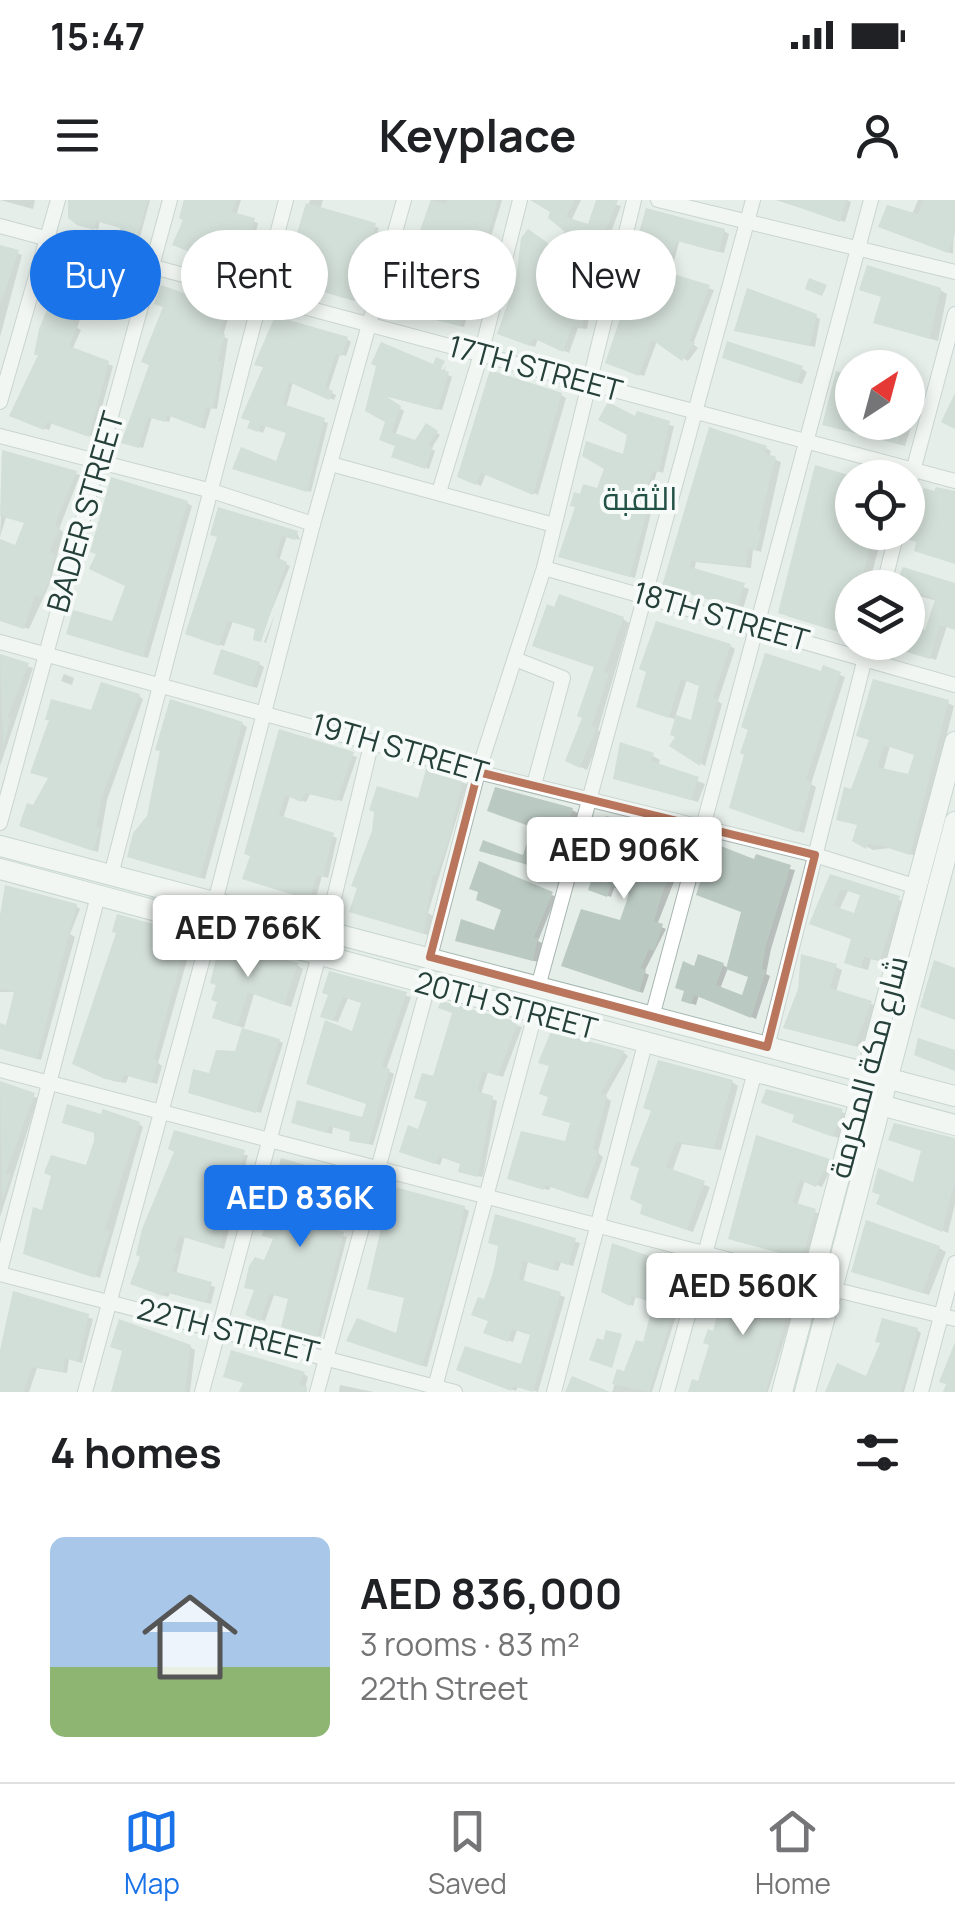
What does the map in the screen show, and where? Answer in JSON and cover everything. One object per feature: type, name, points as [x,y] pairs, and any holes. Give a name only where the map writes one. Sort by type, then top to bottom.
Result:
[{"type":"street","points":[[52,230],[58,200]]},
{"type":"street","name":"BADER STREET","points":[[161,238],[170,200]]},
{"type":"street","points":[[278,230],[286,200]]},
{"type":"street","points":[[216,902],[313,524],[404,200]]},
{"type":"street","points":[[439,492],[481,354],[520,200]]},
{"type":"street","points":[[430,957],[478,772],[544,568],[634,200]]},
{"type":"street","points":[[658,200],[955,272]]},
{"type":"street","points":[[538,987],[753,200]]},
{"type":"street","points":[[652,1017],[699,826],[871,200]]},
{"type":"street","name":"17TH STREET","points":[[0,226],[30,234]]},
{"type":"street","points":[[0,402],[30,304]]},
{"type":"street","name":"17TH STREET","points":[[328,314],[879,460]]},
{"type":"street","points":[[916,460],[955,314]]},
{"type":"street","name":"BADER STREET","points":[[0,823],[139,320]]},
{"type":"street","points":[[112,875],[256,320]]},
{"type":"street","points":[[0,436],[212,490],[313,524]]},
{"type":"street","points":[[331,464],[554,524]]},
{"type":"street","name":"17TH STREET","points":[[925,473],[955,481]]},
{"type":"street","name":"18TH STREET","points":[[544,568],[646,594],[753,630],[835,644]]},
{"type":"street","name":"19TH STREET","points":[[0,642],[478,772],[815,855],[916,886]]},
{"type":"street","points":[[515,659],[563,678],[534,785]]},
{"type":"street","points":[[767,1048],[864,660]]},
{"type":"street","name":"18TH STREET","points":[[892,660],[955,685]]},
{"type":"street","points":[[326,931],[372,741]]},
{"type":"street","name":"شارع مكة المكرمة","points":[[805,1392],[832,1288],[916,886],[955,742]]},
{"type":"street","name":"شارع مكة المكرمة","points":[[877,1077],[948,878],[955,822]]},
{"type":"street","name":"20TH STREET","points":[[0,846],[955,1096]]},
{"type":"street","name":"20TH STREET","points":[[0,869],[955,1125]]},
{"type":"street","points":[[0,1272],[98,896]]},
{"type":"street","points":[[85,1392],[212,925]]},
{"type":"street","points":[[202,1392],[319,955]]},
{"type":"street","points":[[317,1392],[382,1168],[428,986]]},
{"type":"street","points":[[435,1389],[534,1014]]},
{"type":"street","points":[[554,1392],[600,1228],[645,1044]]},
{"type":"street","points":[[0,1070],[811,1281]]},
{"type":"street","points":[[667,1392],[754,1072]]},
{"type":"street","name":"شارع مكة المكرمة","points":[[782,1392],[811,1281],[870,1104]]},
{"type":"street","points":[[921,1392],[948,1318],[955,1263]]},
{"type":"street","name":"22TH STREET","points":[[0,1272],[218,1331],[327,1355],[455,1392]]},
{"type":"street","points":[[832,1288],[948,1318]]},
{"type":"highlighted area","points":[[478,772],[815,855],[767,1047],[430,957]]},
{"type":"building","points":[[68,200],[148,200],[139,230],[120,230],[96,221],[94,230],[68,218]]},
{"type":"building","points":[[184,200],[236,200],[232,212],[255,218],[252,230],[181,230],[181,248],[172,245],[183,220],[179,218]]},
{"type":"building","points":[[431,200],[446,204],[447,200],[498,200],[489,230],[420,230]]},
{"type":"building","points":[[530,200],[575,200],[566,217],[588,224],[596,200],[618,200],[606,230],[563,230],[548,218],[550,212]]},
{"type":"building","points":[[778,200],[847,200],[840,222]]},
{"type":"building","points":[[923,200],[955,200],[955,233],[948,253],[878,227],[887,205],[918,214]]},
{"type":"building","points":[[306,203],[376,223],[374,230],[348,230],[348,299],[328,293],[328,230],[298,230]]},
{"type":"building","points":[[646,208],[725,229],[719,252],[676,244],[676,230],[640,230]]},
{"type":"building","points":[[528,229],[536,235],[536,320],[583,320],[582,328],[572,326],[563,352],[533,338],[530,346],[497,334],[502,320],[516,320],[521,238]]},
{"type":"building","points":[[0,245],[19,250],[2,300],[0,300]]},
{"type":"building","points":[[867,265],[941,288],[930,339],[873,323],[881,297],[859,290]]},
{"type":"building","points":[[676,275],[710,285],[690,340],[695,343],[682,361],[652,340],[639,376],[605,363],[620,320],[676,320]]},
{"type":"building","points":[[809,278],[827,285],[822,296],[805,289]]},
{"type":"building","points":[[161,285],[181,292],[181,320],[224,320],[220,333],[225,334],[218,361],[222,362],[213,409],[207,407],[201,428],[167,415],[165,422],[148,417],[139,448],[121,443],[149,365],[141,362],[163,307]]},
{"type":"building","points":[[747,288],[817,314],[810,346],[734,331]]},
{"type":"building","points":[[43,320],[74,320],[78,325],[69,346],[109,361],[89,437],[47,422],[44,430],[9,416],[38,355],[34,355]]},
{"type":"building","points":[[273,320],[289,320],[348,337],[342,356],[336,354],[325,387],[333,391],[329,400],[289,382],[283,404],[325,418],[307,492],[232,469],[241,447],[276,461],[286,433],[261,425],[258,432],[247,428],[250,421],[241,418],[263,367],[254,365]]},
{"type":"building","points":[[436,320],[462,320],[460,326]]},
{"type":"building","points":[[727,341],[803,366],[797,383],[722,358]]},
{"type":"building","points":[[381,342],[433,364],[436,357],[445,361],[441,369],[449,372],[438,410],[386,396],[401,406],[392,432],[415,440],[426,423],[438,431],[428,445],[433,447],[425,469],[391,457],[395,446],[379,440],[385,422],[365,411],[376,366],[371,364]]},
{"type":"building","points":[[490,370],[562,393],[533,495],[481,473],[476,485],[457,477]]},
{"type":"building","points":[[835,375],[835,428],[822,425]]},
{"type":"building","points":[[955,393],[955,429],[941,422]]},
{"type":"building","points":[[608,402],[635,416],[637,411],[670,421],[659,472],[652,471],[644,502],[649,504],[630,577],[558,557],[575,507],[570,506],[574,492],[580,494],[583,484],[597,488],[604,469],[582,456],[586,441],[623,454],[627,435],[598,420]]},
{"type":"building","points":[[709,427],[767,446],[765,453],[776,457],[758,530],[762,531],[756,551],[748,548],[746,567],[691,561],[690,567],[745,583],[738,608],[662,586]]},
{"type":"building","points":[[2,450],[77,471],[55,525],[60,527],[50,552],[55,554],[49,582],[41,598],[35,595],[24,629],[0,621],[0,539],[15,545],[24,523],[0,516]]},
{"type":"building","points":[[815,465],[835,471],[835,550],[870,550],[864,570],[835,570],[835,631],[778,613]]},
{"type":"building","points":[[111,477],[188,501],[143,657],[66,634],[73,610],[112,621],[125,586],[89,569],[96,554],[90,552]]},
{"type":"building","points":[[936,487],[955,491],[955,564],[914,551],[925,550],[925,488],[934,491]]},
{"type":"building","points":[[218,507],[298,531],[295,540],[282,536],[276,557],[287,562],[261,642],[253,640],[255,629],[228,621],[219,646],[185,634],[217,537],[210,535]]},
{"type":"building","points":[[925,574],[955,583],[955,630],[940,625],[930,659],[925,658],[925,630],[935,600],[925,596]]},
{"type":"building","points":[[559,594],[624,617],[604,672],[609,674],[592,725],[597,727],[580,768],[565,761],[582,718],[577,716],[594,667],[532,646],[547,604],[554,607]]},
{"type":"building","points":[[656,621],[731,644],[713,698],[718,699],[700,766],[669,746],[675,737],[670,735],[676,715],[691,720],[699,686],[681,679],[669,718],[636,707],[646,672],[639,669]]},
{"type":"building","points":[[221,649],[260,662],[252,687],[213,674]]},
{"type":"building","points":[[765,653],[821,671],[823,665],[841,672],[806,780],[812,782],[798,832],[729,808],[748,730],[741,727]]},
{"type":"building","points":[[0,654],[29,663],[8,717],[11,718],[3,748]]},
{"type":"building","points":[[873,679],[949,700],[910,855],[868,844],[866,849],[852,841],[857,825],[836,820],[844,787],[851,789],[869,740],[856,736]],"holes":[[[884,745],[914,755],[908,774],[878,767]]]},
{"type":"building","points":[[101,682],[140,694],[102,797],[96,827],[101,828],[93,851],[19,826],[27,803],[33,805],[48,778],[30,773],[49,720],[45,720],[51,699],[91,710]]},
{"type":"building","points":[[170,699],[243,722],[200,878],[127,857],[133,833],[147,816],[160,751],[155,750]]},
{"type":"building","points":[[279,729],[354,752],[337,801],[305,793],[301,802],[285,795],[279,815],[334,833],[323,877],[317,875],[310,900],[242,879],[250,856],[244,854]]},
{"type":"building","points":[[620,742],[654,753],[651,761],[699,777],[691,800],[613,779]]},
{"type":"building","points":[[426,769],[463,779],[450,837],[436,876],[433,875],[424,934],[349,912],[357,888],[351,886],[372,831],[374,812],[369,810],[377,786],[418,798]]},
{"type":"building","points":[[495,787],[573,808],[562,849],[556,847],[549,871],[479,851],[483,840],[523,855],[532,827],[487,811]]},
{"type":"building","points":[[606,816],[688,837],[663,891],[654,921],[663,924],[654,951],[649,949],[641,968],[646,970],[639,992],[561,966],[581,909],[620,920],[629,894],[611,886],[607,897],[588,890],[595,870],[587,867]]},
{"type":"building","points":[[713,843],[754,859],[756,854],[791,865],[766,945],[762,969],[766,970],[751,1018],[694,995],[691,1004],[681,1001],[684,991],[675,988],[683,961],[694,966],[698,954],[724,963],[716,985],[742,995],[748,977],[726,969],[741,912],[696,895]]},
{"type":"building","points":[[479,861],[553,892],[534,937],[538,938],[533,961],[455,941],[461,919],[494,930],[501,910],[476,900],[478,892],[469,889]]},
{"type":"building","points":[[830,874],[900,896],[880,961],[864,957],[861,968],[844,963],[851,939],[809,924]],"holes":[[[841,889],[860,895],[854,913],[834,906]]]},
{"type":"building","points":[[5,885],[77,904],[37,1059],[0,1049],[0,1023],[6,1025],[14,992],[0,989],[0,915]]},
{"type":"building","points":[[117,914],[189,934],[154,1059],[158,1061],[152,1083],[124,1075],[121,1082],[105,1079],[72,1064],[116,933],[112,932]]},
{"type":"building","points":[[220,942],[298,963],[284,1005],[248,992],[238,1026],[212,1018],[217,1002],[211,1000],[216,985],[210,983]]},
{"type":"building","points":[[801,954],[837,964],[830,988],[872,1001],[855,1046],[783,1028],[798,989]]},
{"type":"building","points":[[934,960],[955,968],[955,1020],[920,1007]]},
{"type":"building","points":[[329,971],[407,992],[382,1066],[390,1069],[369,1144],[349,1141],[350,1132],[329,1126],[327,1133],[291,1123],[297,1100],[362,1117],[366,1104],[306,1084],[325,1020],[352,1031],[361,1003],[343,997],[333,1021],[320,1017],[328,995],[322,993]]},
{"type":"building","points":[[441,1001],[518,1022],[498,1076],[483,1071],[477,1091],[493,1096],[478,1177],[458,1172],[460,1164],[438,1156],[435,1164],[399,1152],[408,1125],[418,1129],[427,1102],[414,1098],[422,1073],[433,1076],[452,1013],[438,1008]]},
{"type":"building","points":[[242,1028],[280,1039],[256,1113],[188,1093],[193,1069],[209,1073],[216,1050],[235,1051]]},
{"type":"building","points":[[551,1031],[625,1051],[601,1093],[607,1096],[593,1149],[599,1152],[582,1198],[545,1185],[544,1190],[507,1179],[521,1131],[565,1141],[570,1123],[542,1115],[548,1097],[539,1094],[549,1066],[538,1063]]},
{"type":"building","points":[[918,1038],[955,1050],[955,1071],[914,1055]]},
{"type":"building","points":[[658,1060],[733,1080],[714,1149],[676,1142],[666,1167],[705,1181],[687,1230],[640,1214],[642,1205],[630,1199],[639,1168],[630,1165],[651,1111],[643,1108]]},
{"type":"building","points":[[0,1081],[35,1093],[6,1173],[11,1174],[2,1202]]},
{"type":"building","points":[[766,1089],[843,1109],[833,1137],[792,1122],[794,1115],[761,1103]]},
{"type":"building","points":[[67,1104],[101,1114],[103,1109],[140,1122],[105,1229],[110,1231],[95,1278],[23,1254],[33,1207],[42,1210],[51,1176],[44,1173],[51,1155],[86,1165],[94,1141],[94,1133],[62,1123]]},
{"type":"building","points":[[894,1123],[955,1138],[955,1181],[942,1232],[876,1204],[880,1195],[872,1192],[878,1168],[913,1182],[921,1151],[888,1140]]},
{"type":"building","points":[[174,1130],[245,1150],[219,1248],[180,1236],[174,1252],[179,1254],[172,1271],[212,1282],[206,1303],[165,1292],[163,1296],[130,1284],[140,1257],[136,1255],[142,1229],[174,1152],[168,1149]]},
{"type":"building","points":[[756,1135],[830,1159],[816,1187],[800,1180],[793,1202],[816,1209],[802,1259],[728,1239]]},
{"type":"building","points":[[281,1158],[359,1180],[346,1215],[332,1210],[335,1203],[313,1196],[306,1221],[344,1232],[317,1337],[281,1327],[288,1299],[270,1294],[260,1321],[245,1315],[254,1290],[244,1288],[249,1266],[255,1257],[264,1260],[273,1239],[262,1236],[268,1214],[294,1222],[302,1193],[274,1185]]},
{"type":"building","points":[[391,1186],[465,1206],[454,1262],[422,1366],[346,1341],[357,1318],[396,1333],[404,1298],[367,1289]]},
{"type":"building","points":[[495,1214],[576,1238],[568,1265],[556,1261],[553,1270],[523,1261],[519,1279],[561,1292],[533,1392],[513,1386],[511,1391],[456,1370],[465,1346],[521,1364],[530,1335],[512,1329],[508,1342],[483,1333],[488,1321],[471,1315],[478,1297],[484,1299],[494,1270],[498,1246],[488,1243]]},
{"type":"building","points":[[866,1220],[940,1246],[922,1293],[851,1272]]},
{"type":"building","points":[[612,1243],[669,1263],[663,1279],[672,1281],[669,1291],[678,1296],[649,1392],[612,1384],[617,1369],[624,1371],[636,1340],[643,1342],[652,1308],[650,1302],[632,1296],[630,1306],[601,1292]]},
{"type":"building","points":[[722,1273],[793,1293],[766,1392],[688,1392],[692,1379],[698,1381],[709,1345],[703,1343],[708,1329],[713,1331],[722,1298],[717,1296]]},
{"type":"building","points":[[13,1291],[89,1314],[78,1362],[65,1358],[63,1372],[32,1367],[24,1392],[0,1392],[0,1350]]},
{"type":"building","points":[[882,1318],[918,1328],[901,1392],[825,1392],[837,1363],[866,1376],[880,1343],[875,1342]]},
{"type":"building","points":[[119,1319],[191,1345],[185,1392],[111,1392],[122,1351],[110,1347]]},
{"type":"building","points":[[606,1330],[622,1334],[612,1368],[589,1360],[597,1338],[603,1340]]},
{"type":"building","points":[[955,1342],[955,1392],[943,1392],[946,1384],[939,1382]]},
{"type":"building","points":[[231,1350],[305,1372],[299,1384],[307,1387],[307,1392],[239,1392],[243,1383],[223,1377]]},
{"type":"building","points":[[572,1376],[610,1392],[565,1392]]},
{"type":"district","name":"الثقبة","points":[[640,499]]}]
